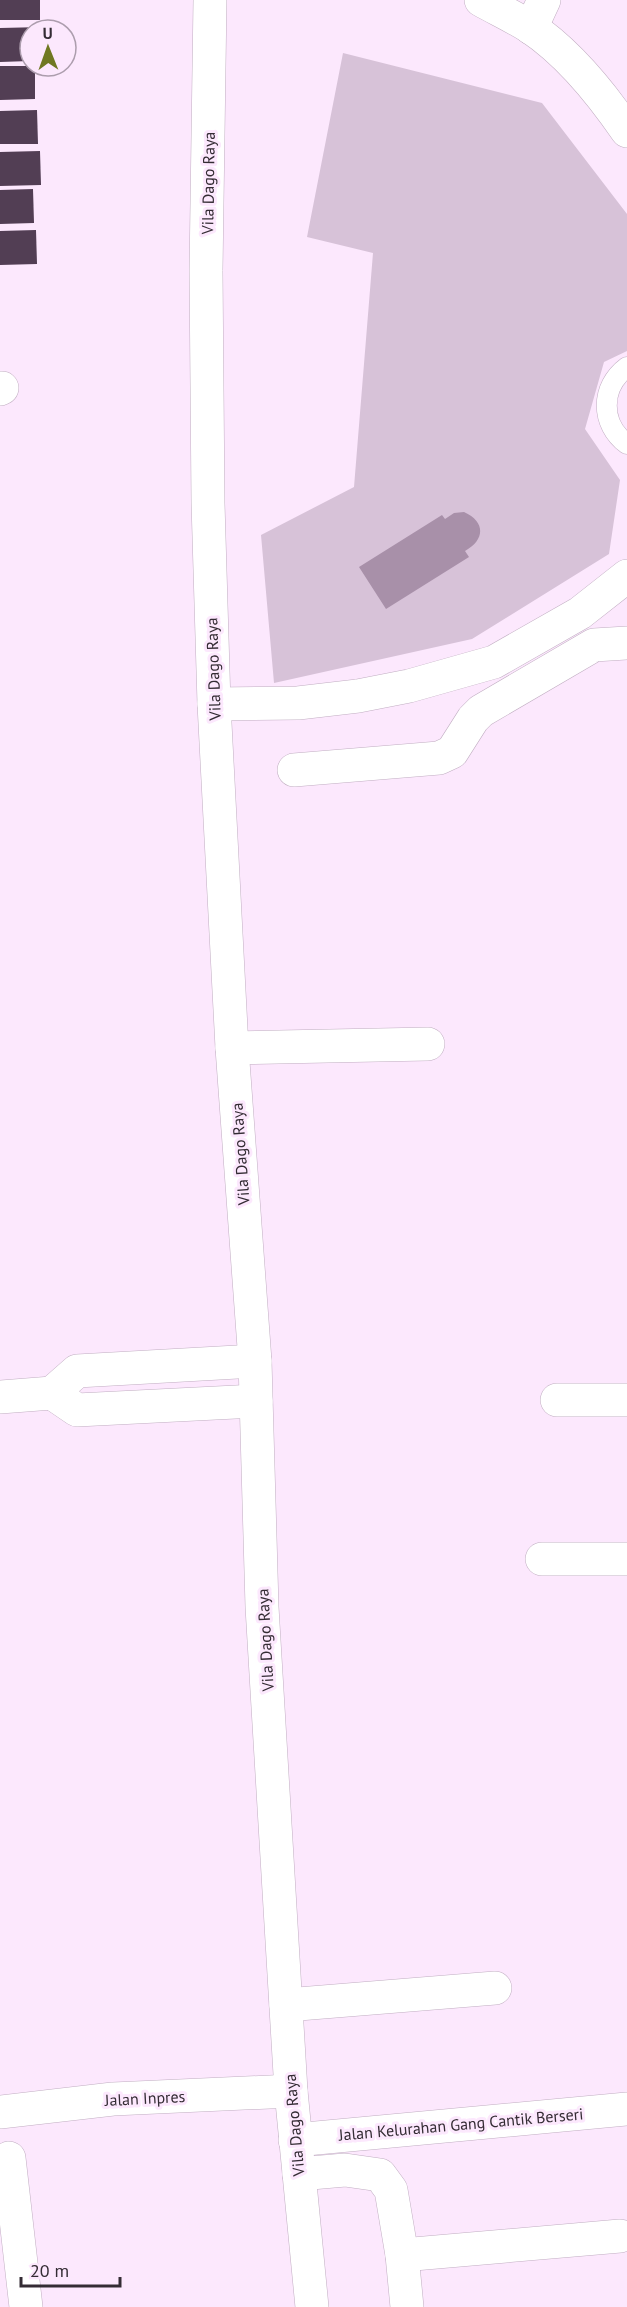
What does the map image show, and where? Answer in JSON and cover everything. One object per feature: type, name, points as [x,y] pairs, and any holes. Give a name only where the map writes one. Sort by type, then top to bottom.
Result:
[{"type":"street","name":"Vila Dago Raya","points":[[210,0],[206,271],[208,503],[214,704],[232,1048],[255,1361],[262,1607],[291,2091],[312,2307]]},
{"type":"street","points":[[481,0],[537,14],[571,62],[608,104],[627,131]]},
{"type":"street","points":[[214,704],[298,704],[358,696],[409,686],[494,662],[580,613],[627,576]]},
{"type":"street","points":[[580,613],[594,645]]},
{"type":"street","points":[[294,770],[439,758],[452,752],[473,719],[482,711],[594,645],[627,643]]},
{"type":"street","points":[[232,1048],[428,1044]]},
{"type":"street","points":[[0,1397],[52,1393],[77,1371],[255,1361]]},
{"type":"street","points":[[52,1393],[77,1410],[256,1401]]},
{"type":"street","points":[[557,1400],[627,1400]]},
{"type":"street","points":[[542,1559],[627,1559]]},
{"type":"street","points":[[286,2005],[495,1988]]},
{"type":"street","name":"Jalan Inpres","points":[[0,2112],[113,2098],[291,2091]]},
{"type":"street","name":"Jalan Kelurahan Gang Cantik Berseri","points":[[295,2140],[627,2109]]},
{"type":"street","points":[[9,2158],[8,2211],[26,2307]]},
{"type":"street","points":[[298,2174],[345,2170],[380,2175],[392,2190],[407,2307]]},
{"type":"street","points":[[402,2255],[620,2236]]},
{"type":"lane","points":[[627,367],[611,384],[606,405],[611,427],[627,444]]},
{"type":"shaded area","points":[[343,53],[542,103],[627,214],[627,351],[604,362],[585,429],[620,480],[609,554],[472,639],[274,683],[261,535],[354,487],[373,253],[307,237]]},
{"type":"shaded area","points":[[464,512],[476,521],[480,531],[476,542],[465,551],[469,557],[386,609],[359,567],[442,515],[445,519],[454,513]]},
{"type":"building","points":[[0,0],[40,0],[40,18],[0,20]]},
{"type":"building","points":[[0,28],[18,28],[18,61],[0,62]]},
{"type":"building","points":[[0,66],[18,66],[18,78],[35,78],[35,99],[0,100]]},
{"type":"building","points":[[37,110],[38,144],[0,144],[0,111]]},
{"type":"building","points":[[40,151],[41,185],[0,186],[0,152]]},
{"type":"building","points":[[33,189],[34,223],[0,224],[0,190]]},
{"type":"building","points":[[36,230],[37,264],[0,265],[0,231]]}]
